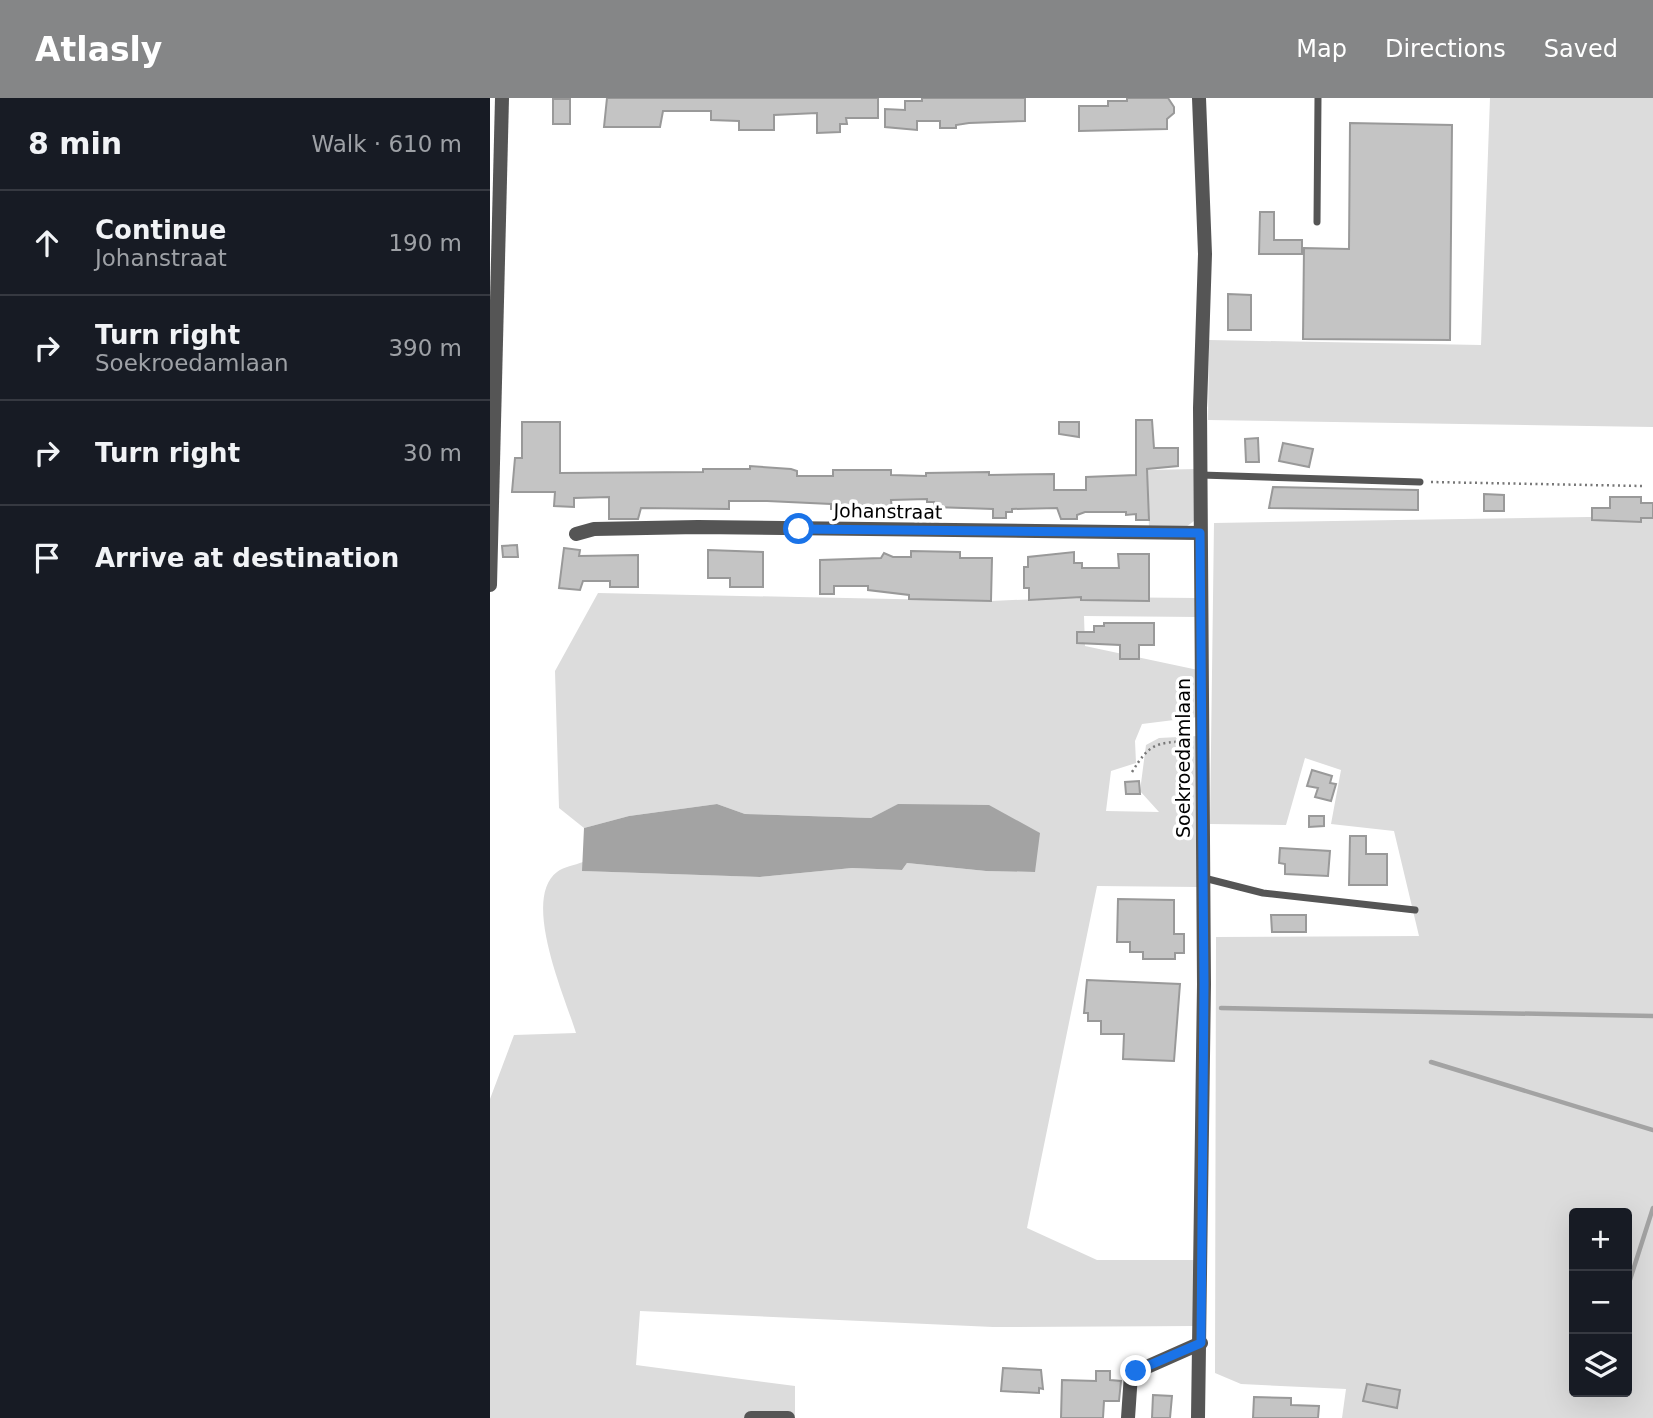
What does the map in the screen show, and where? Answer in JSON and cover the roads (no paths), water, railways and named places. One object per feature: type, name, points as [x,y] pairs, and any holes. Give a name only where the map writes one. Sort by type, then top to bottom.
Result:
[{"type":"street","points":[[490,585],[502,98]]},
{"type":"street","name":"Soekroedamlaan","points":[[1198,1418],[1201,1343],[1203,878],[1200,475],[1205,254],[1199,98]]},
{"type":"street","name":"Johanstraat","points":[[576,534],[594,529],[698,527],[1200,533]]},
{"type":"street","points":[[1128,1418],[1131,1374],[1201,1343]]},
{"type":"street","points":[[751,1418],[788,1418]]},
{"type":"lane","points":[[1317,222],[1318,98]]},
{"type":"lane","points":[[1200,475],[1420,482]]},
{"type":"lane","points":[[1203,878],[1263,893],[1415,910]]},
{"type":"waterway","points":[[1221,1008],[1653,1016]]},
{"type":"waterway","points":[[1431,1062],[1653,1130]]},
{"type":"waterway","points":[[1632,1273],[1653,1208]]}]
